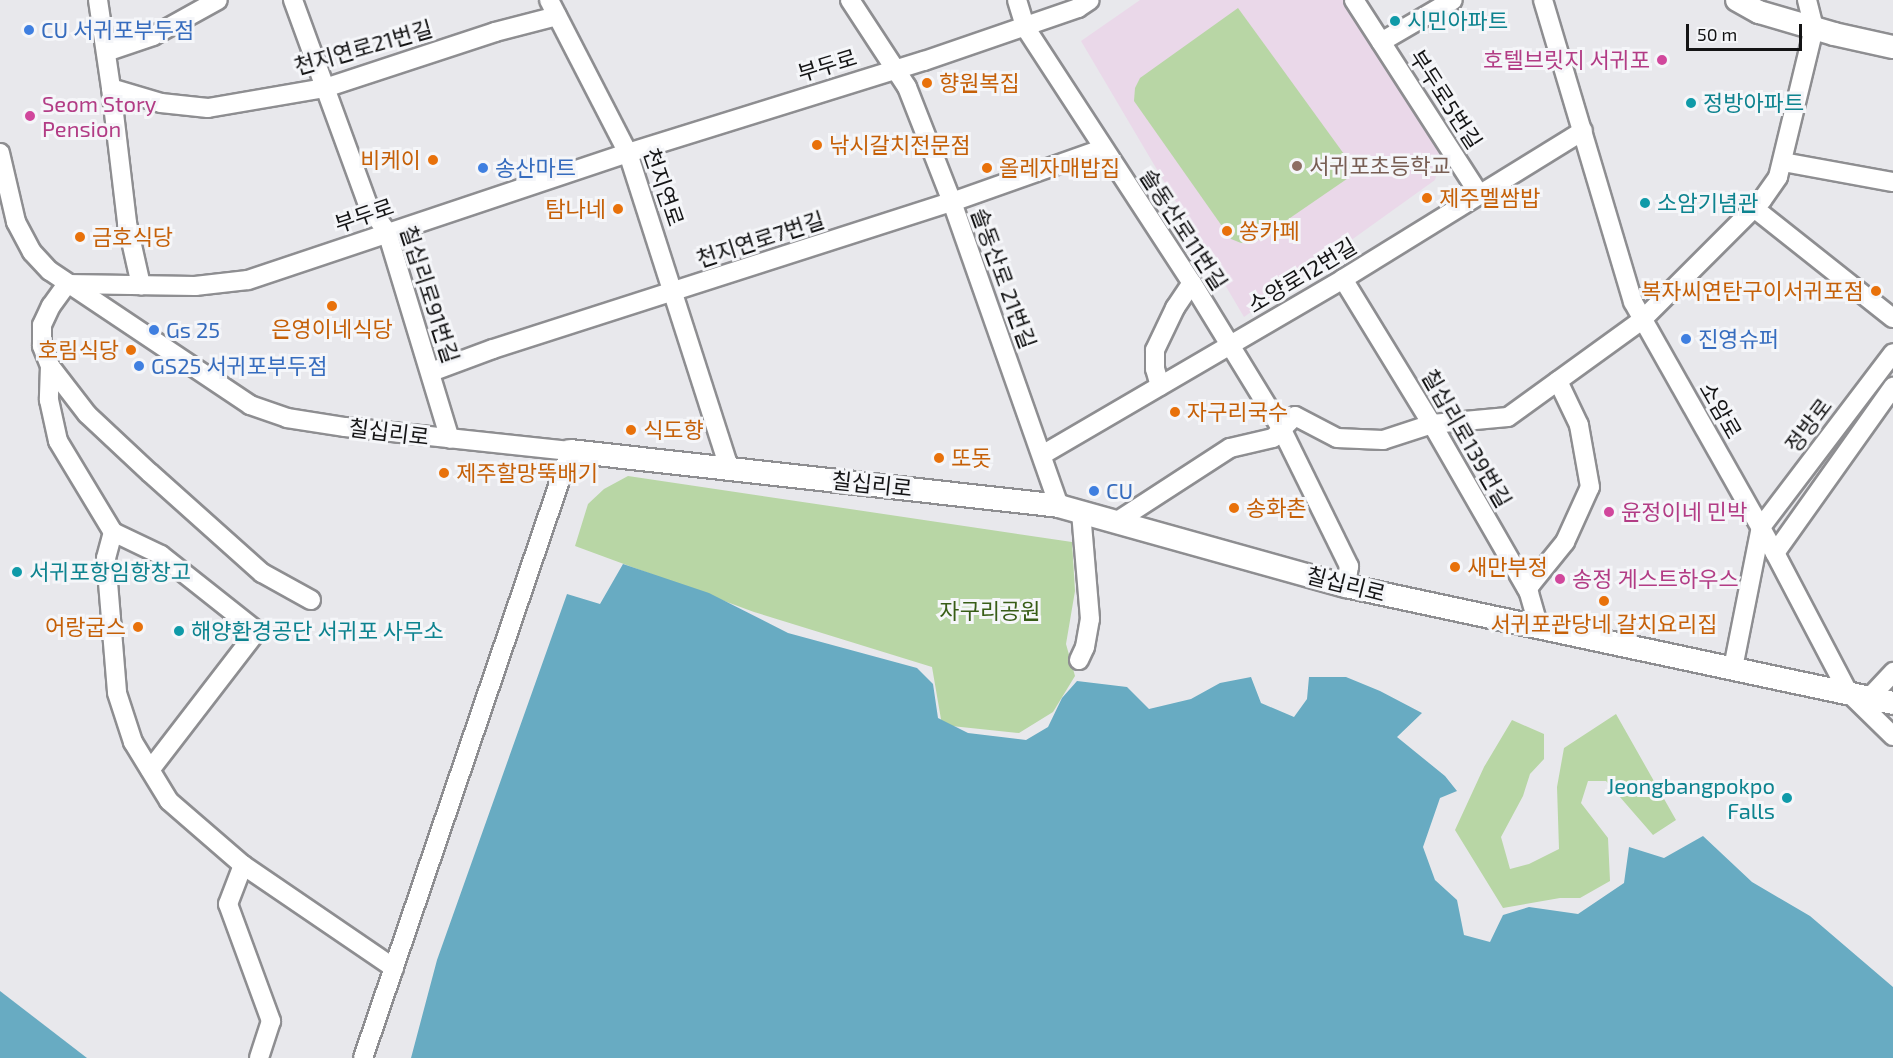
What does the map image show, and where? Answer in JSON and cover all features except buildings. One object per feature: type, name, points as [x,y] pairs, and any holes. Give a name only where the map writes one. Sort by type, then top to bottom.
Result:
[{"type":"main road","points":[[1737,0],[1760,12],[1893,47]]},
{"type":"main road","name":"칠십리로","points":[[570,451],[1059,506],[1119,520],[1346,586],[1871,696],[1893,703]]},
{"type":"street","points":[[98,0],[127,223],[141,285]]},
{"type":"street","points":[[106,52],[153,36],[218,0]]},
{"type":"street","name":"칠십리로91번길","points":[[293,0],[368,205],[387,232],[450,439]]},
{"type":"street","name":"솔동산로 21번길","points":[[850,0],[907,87],[1047,452],[1059,506]]},
{"type":"street","name":"솔동산로11번길","points":[[1017,0],[1024,27],[1192,283],[1282,430],[1349,566],[1346,586]]},
{"type":"street","name":"부두로","points":[[68,284],[195,286],[248,280],[628,153],[1024,27],[1078,8],[1090,0]]},
{"type":"street","name":"부두로5번길","points":[[1354,0],[1479,194]]},
{"type":"street","points":[[1381,42],[1453,0]]},
{"type":"street","name":"소암로","points":[[1543,0],[1633,302],[1761,527],[1848,692]]},
{"type":"street","points":[[1119,520],[1230,448],[1273,438],[1295,416],[1336,438],[1383,440],[1432,424],[1508,417],[1642,320],[1754,208],[1778,177],[1814,28],[1807,0]]},
{"type":"street","name":"천지연로21번길","points":[[111,88],[161,103],[208,108],[325,88],[495,32],[553,8]]},
{"type":"street","name":"천지연로","points":[[553,8],[628,153],[729,468]]},
{"type":"street","name":"소양로12번길","points":[[1047,452],[1343,279],[1583,131]]},
{"type":"street","name":"천지연로7번길","points":[[431,372],[952,202],[1102,149]]},
{"type":"street","name":"칠십리로","points":[[0,153],[16,222],[32,252],[50,271],[250,405],[287,418],[450,439],[570,451]]},
{"type":"street","points":[[1783,162],[1893,182]]},
{"type":"street","points":[[1754,208],[1893,318]]},
{"type":"street","name":"칠십리로139번길","points":[[1343,279],[1432,424],[1526,587],[1539,627]]},
{"type":"street","points":[[1160,386],[1155,369],[1155,350],[1175,308],[1192,283]]},
{"type":"street","points":[[68,284],[51,306],[42,325],[42,346],[50,366],[87,414],[150,473],[262,573],[311,600]]},
{"type":"street","name":"정방로","points":[[1761,527],[1893,352]]},
{"type":"street","points":[[50,366],[48,400],[58,441],[113,532],[161,555],[257,631],[150,770]]},
{"type":"street","points":[[1526,587],[1566,542],[1590,487],[1579,425],[1558,381]]},
{"type":"street","name":"정방로","points":[[1775,553],[1893,387]]},
{"type":"street","points":[[363,1058],[570,451]]},
{"type":"street","points":[[1079,660],[1085,648],[1090,619],[1081,511]]},
{"type":"street","points":[[1733,668],[1761,527]]},
{"type":"street","points":[[113,532],[106,558],[117,693],[133,742],[150,770],[170,801],[243,865],[393,968]]},
{"type":"street","points":[[1871,696],[1893,672]]},
{"type":"street","points":[[1848,692],[1893,736]]},
{"type":"street","points":[[243,865],[228,903],[271,1021],[259,1058]]},
{"type":"shaded area","name":"서귀포초등학교","points":[[1140,0],[1345,0],[1443,151],[1435,180],[1244,317],[1081,41]]},
{"type":"green space","points":[[1238,8],[1357,172],[1255,242],[1241,243],[1231,239],[1134,101],[1135,88],[1140,78]]},
{"type":"green space","name":"자구리공원","points":[[628,476],[1072,542],[1075,591],[1066,644],[1075,676],[1053,712],[1019,733],[942,725],[932,667],[754,612],[575,546],[588,504],[604,489]]},
{"type":"green space","points":[[1616,714],[1676,820],[1653,835],[1606,781],[1588,781],[1581,803],[1608,838],[1610,881],[1580,898],[1560,898],[1503,908],[1455,830],[1484,767],[1512,720],[1544,734],[1544,759],[1530,774],[1523,796],[1501,837],[1510,869],[1529,864],[1559,849],[1557,787],[1564,748]]},
{"type":"water","points":[[623,564],[709,593],[788,633],[917,668],[933,684],[938,718],[968,733],[1026,740],[1048,727],[1062,698],[1077,681],[1127,687],[1149,709],[1191,699],[1220,683],[1251,677],[1261,703],[1294,717],[1307,699],[1309,677],[1346,677],[1380,691],[1422,713],[1397,737],[1445,776],[1457,791],[1440,798],[1423,847],[1435,880],[1457,900],[1464,935],[1490,942],[1503,915],[1529,907],[1578,914],[1624,883],[1629,847],[1664,858],[1703,836],[1752,882],[1810,916],[1893,987],[1893,1058],[411,1058],[437,960],[567,594],[600,604]]},
{"type":"water","points":[[0,991],[87,1058],[0,1058]]},
{"type":"place","name":"시민아파트","points":[[1395,21]]},
{"type":"place","name":"CU 서귀포부두점","points":[[29,30]]},
{"type":"place","name":"호텔브릿지 서귀포","points":[[1662,60]]},
{"type":"place","name":"향원복집","points":[[927,83]]},
{"type":"place","name":"정방아파트","points":[[1691,103]]},
{"type":"place","name":"Seom Story Pension","points":[[30,116]]},
{"type":"place","name":"낚시갈치전문점","points":[[817,145]]},
{"type":"place","name":"비케이","points":[[433,160]]},
{"type":"place","name":"서귀포초등학교","points":[[1297,166]]},
{"type":"place","name":"송산마트","points":[[483,168]]},
{"type":"place","name":"올레자매밥집","points":[[987,168]]},
{"type":"place","name":"제주멜쌈밥","points":[[1427,198]]},
{"type":"place","name":"소암기념관","points":[[1645,203]]},
{"type":"place","name":"탐나네","points":[[618,209]]},
{"type":"place","name":"쏭카페","points":[[1227,231]]},
{"type":"place","name":"금호식당","points":[[80,237]]},
{"type":"place","name":"복자씨연탄구이서귀포점","points":[[1876,291]]},
{"type":"place","name":"은영이네식당","points":[[332,306]]},
{"type":"place","name":"Gs 25","points":[[154,330]]},
{"type":"place","name":"진영슈퍼","points":[[1686,339]]},
{"type":"place","name":"호림식당","points":[[131,350]]},
{"type":"place","name":"GS25 서귀포부두점","points":[[139,366]]},
{"type":"place","name":"자구리국수","points":[[1175,412]]},
{"type":"place","name":"식도향","points":[[631,430]]},
{"type":"place","name":"또돗","points":[[939,458]]},
{"type":"place","name":"제주할망뚝배기","points":[[444,473]]},
{"type":"place","name":"CU","points":[[1094,491]]},
{"type":"place","name":"송화촌","points":[[1234,508]]},
{"type":"place","name":"윤정이네 민박","points":[[1609,512]]},
{"type":"place","name":"새만부정","points":[[1455,567]]},
{"type":"place","name":"서귀포항임항창고","points":[[17,572]]},
{"type":"place","name":"송정 게스트하우스","points":[[1560,579]]},
{"type":"place","name":"서귀포관당네 갈치요리집","points":[[1604,601]]},
{"type":"place","name":"어랑굽스","points":[[138,627]]},
{"type":"place","name":"해양환경공단 서귀포 사무소","points":[[179,631]]},
{"type":"place","name":"Jeongbangpokpo Falls","points":[[1787,798]]}]
